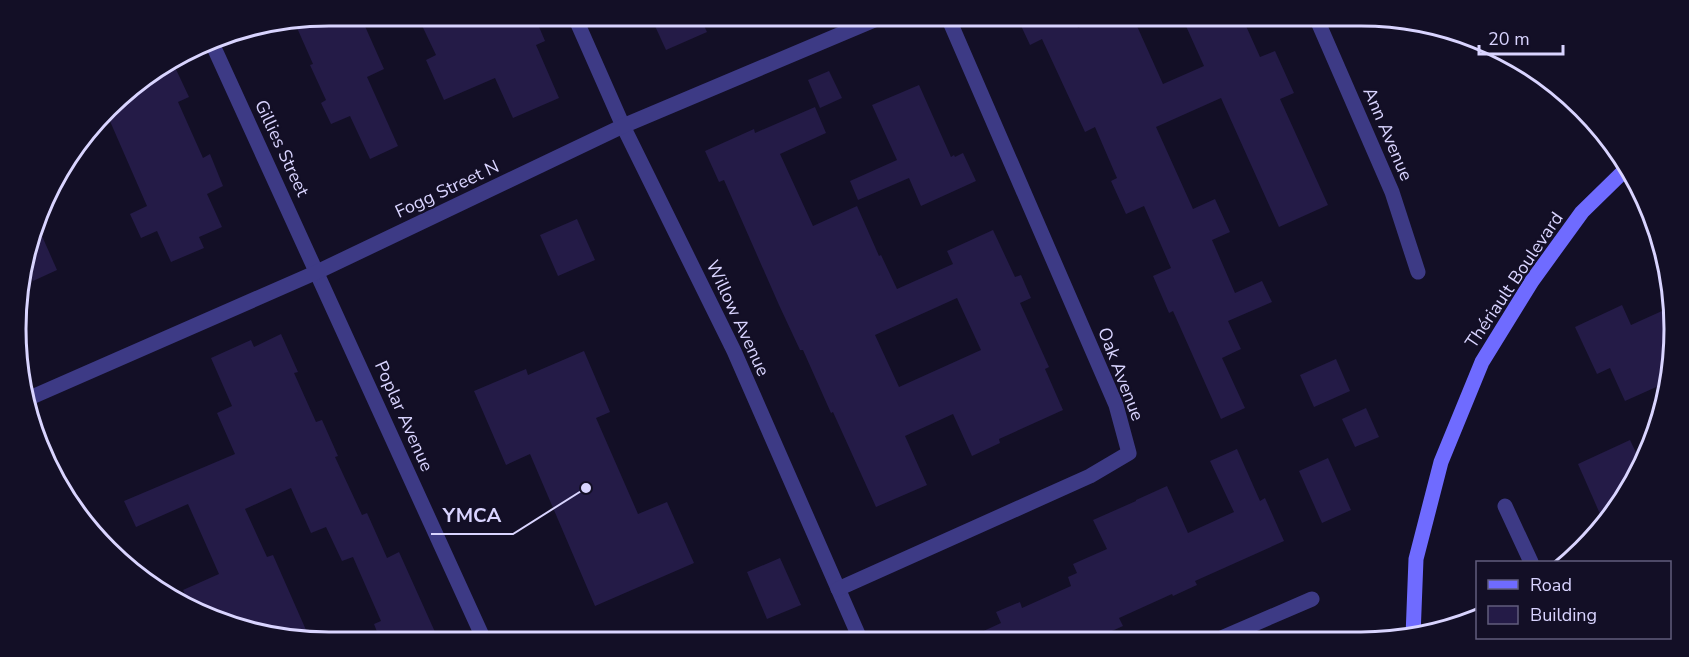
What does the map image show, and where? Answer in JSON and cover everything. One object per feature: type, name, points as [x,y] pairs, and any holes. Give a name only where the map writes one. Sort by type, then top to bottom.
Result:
[{"type":"main road","name":"Thériault Boulevard","points":[[1413,627],[1416,559],[1441,462],[1482,362],[1532,281],[1582,212],[1621,174]]},
{"type":"street","name":"Willow Avenue","points":[[579,26],[623,126],[734,351],[857,632]]},
{"type":"street","name":"Fogg Street N","points":[[33,396],[317,272],[623,126],[860,26]]},
{"type":"street","name":"Oak Avenue","points":[[838,589],[1090,476],[1129,453],[1116,405],[952,26]]},
{"type":"street","name":"Ann Avenue","points":[[1320,26],[1392,192],[1418,272]]},
{"type":"street","name":"Gillies Street","points":[[214,48],[317,272]]},
{"type":"street","name":"Poplar Avenue","points":[[317,272],[480,632]]},
{"type":"street","points":[[1505,506],[1530,561]]},
{"type":"street","points":[[1236,632],[1312,599]]},
{"type":"building","points":[[365,26],[384,69],[367,77],[398,146],[370,159],[350,116],[331,124],[321,103],[326,100],[310,65],[313,64],[297,27]]},
{"type":"building","points":[[422,26],[539,26],[545,41],[536,45],[559,98],[513,118],[495,78],[444,100],[426,60],[436,55]]},
{"type":"building","points":[[655,26],[704,26],[707,32],[666,50]]},
{"type":"building","points":[[1021,26],[1077,26],[1078,28],[1082,26],[1137,26],[1163,84],[1204,66],[1186,26],[1246,26],[1260,57],[1275,51],[1294,93],[1280,99],[1328,205],[1279,227],[1221,98],[1156,127],[1193,209],[1215,199],[1230,232],[1212,240],[1235,293],[1262,281],[1272,302],[1228,321],[1241,349],[1222,358],[1245,408],[1221,419],[1173,311],[1169,313],[1153,276],[1171,268],[1144,206],[1126,214],[1111,181],[1117,178],[1095,127],[1085,132],[1042,39],[1030,45]]},
{"type":"building","points":[[175,67],[189,97],[178,102],[203,158],[210,154],[223,186],[207,194],[222,227],[199,237],[204,248],[171,262],[157,231],[141,238],[130,214],[147,206],[109,119],[144,88]]},
{"type":"building","points":[[829,71],[842,98],[820,108],[808,80]]},
{"type":"building","points":[[919,85],[951,157],[963,153],[976,181],[921,206],[909,178],[858,200],[850,181],[897,160],[872,105]]},
{"type":"building","points":[[815,107],[826,133],[780,154],[813,226],[857,206],[879,256],[881,255],[897,289],[953,264],[947,251],[993,230],[1015,277],[1021,275],[1031,298],[1020,303],[1049,367],[1045,369],[1063,410],[999,439],[1000,443],[972,456],[953,414],[905,436],[927,485],[876,507],[833,412],[831,413],[803,350],[800,350],[779,305],[724,180],[719,182],[705,151],[754,129],[755,133]],"holes":[[[957,298],[981,350],[899,387],[875,335]]]},
{"type":"building","points":[[577,219],[595,260],[558,276],[540,235]]},
{"type":"building","points":[[41,234],[57,270],[33,281],[30,275],[31,269]]},
{"type":"building","points":[[1622,305],[1631,325],[1663,310],[1663,348],[1658,386],[1625,401],[1610,368],[1597,374],[1575,327]]},
{"type":"building","points":[[281,334],[298,372],[294,373],[316,422],[322,420],[338,456],[335,457],[362,515],[367,513],[387,558],[399,552],[435,632],[377,632],[374,624],[381,621],[353,557],[342,561],[326,527],[311,533],[291,488],[245,509],[267,557],[273,555],[306,631],[250,621],[186,596],[183,590],[219,574],[188,504],[136,527],[124,501],[235,454],[217,413],[232,406],[211,358],[251,340],[254,347]]},
{"type":"building","points":[[584,351],[610,412],[596,418],[638,514],[667,502],[694,563],[595,606],[530,454],[506,465],[474,391],[526,369],[528,375]]},
{"type":"building","points":[[1336,359],[1350,391],[1314,407],[1300,375]]},
{"type":"building","points":[[1366,408],[1379,437],[1355,447],[1342,419]]},
{"type":"building","points":[[1630,440],[1636,453],[1623,480],[1600,514],[1578,464]]},
{"type":"building","points":[[1237,449],[1260,501],[1265,498],[1284,541],[1195,581],[1197,585],[1119,618],[1123,626],[1110,632],[981,632],[1001,623],[996,612],[1020,602],[1022,608],[1071,586],[1068,577],[1077,573],[1073,564],[1107,549],[1093,520],[1167,486],[1188,533],[1234,512],[1210,461]]},
{"type":"building","points":[[1328,458],[1351,510],[1322,523],[1299,471]]},
{"type":"building","points":[[780,558],[801,605],[767,619],[747,572]]},
{"type":"place","name":"YMCA","points":[[586,488]]}]
